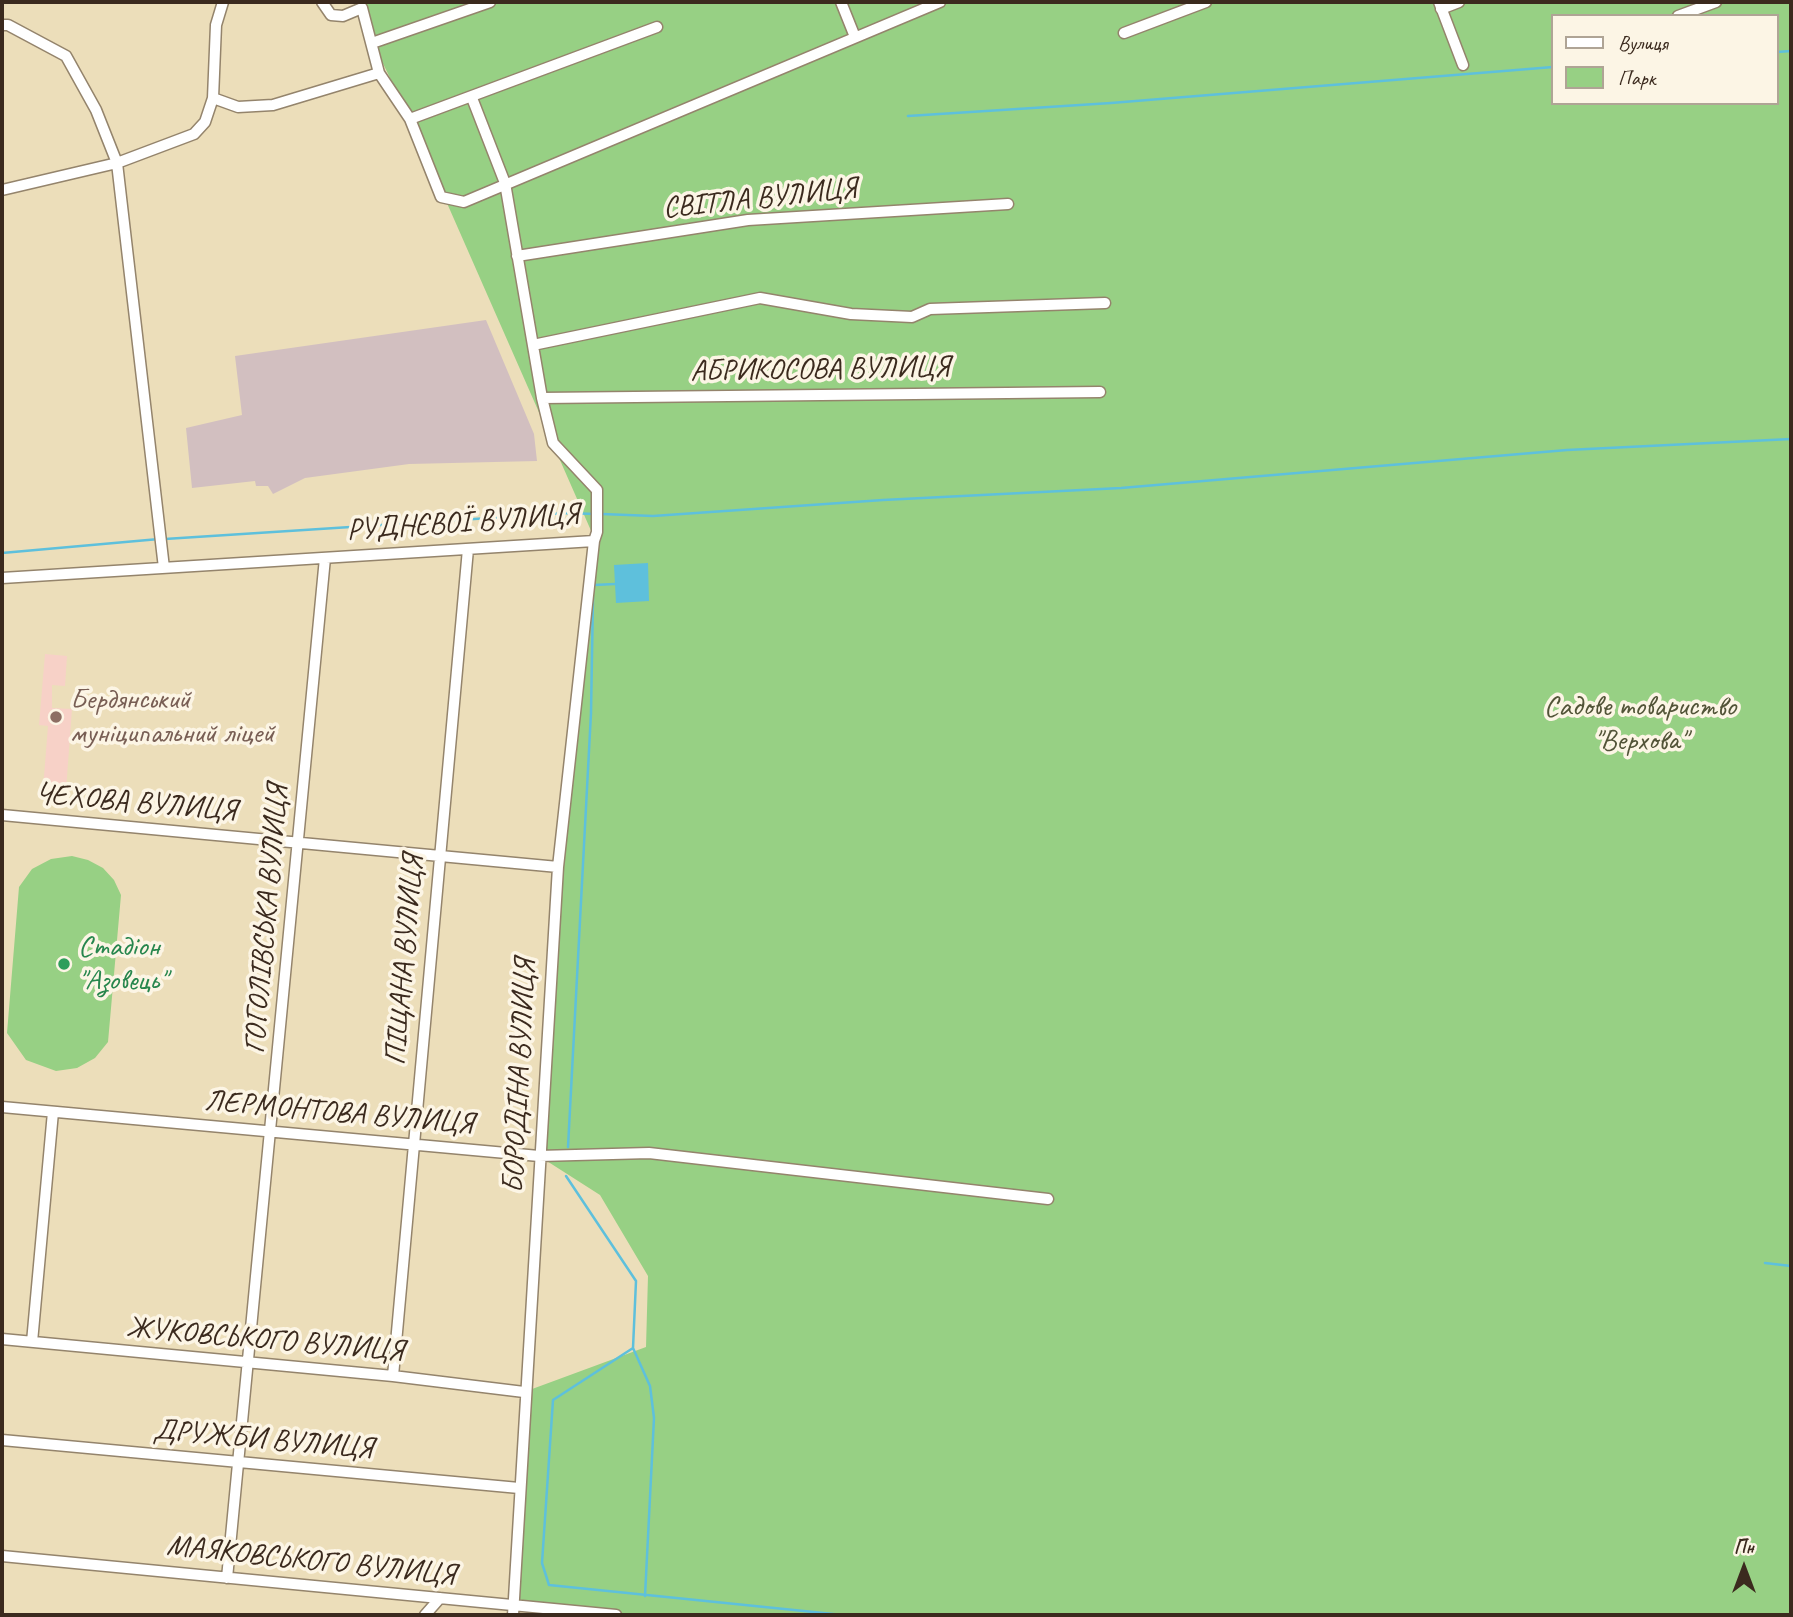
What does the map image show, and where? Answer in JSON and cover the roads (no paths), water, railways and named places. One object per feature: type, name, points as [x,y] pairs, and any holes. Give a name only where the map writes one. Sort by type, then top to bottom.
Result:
[{"type":"street","points":[[2,190],[117,163],[194,134],[205,122],[213,98],[216,26],[223,2]]},
{"type":"street","points":[[322,2],[331,15],[342,16],[362,8],[379,73],[410,119],[441,197],[464,202],[940,2]]},
{"type":"street","points":[[372,43],[489,2]]},
{"type":"street","points":[[841,2],[855,37]]},
{"type":"street","points":[[1124,33],[1206,2]]},
{"type":"street","points":[[1459,2],[1440,5],[1463,65]]},
{"type":"street","points":[[1683,14],[1716,2]]},
{"type":"street","points":[[2,25],[8,25],[66,56],[96,110],[117,163],[164,568]]},
{"type":"street","points":[[410,119],[657,27]]},
{"type":"street","points":[[213,98],[238,107],[273,105],[379,73]]},
{"type":"street","name":"РУДНЄВОЇ ВУЛИЦЯ","points":[[2,578],[468,549],[595,537],[597,490],[553,443],[542,398],[505,183],[472,98]]},
{"type":"street","name":"СВІТЛА ВУЛИЦЯ","points":[[517,256],[748,220],[1008,204]]},
{"type":"street","points":[[533,345],[760,298],[851,314],[912,317],[930,309],[1105,303]]},
{"type":"street","name":"АБРИКОСОВА ВУЛИЦЯ","points":[[542,398],[1100,392]]},
{"type":"street","name":"БОРОДІНА ВУЛИЦЯ","points":[[513,1611],[524,1392],[534,1298],[539,1156],[558,867],[595,537]]},
{"type":"street","name":"ПІЩАНА ВУЛИЦЯ","points":[[393,1376],[468,549]]},
{"type":"street","name":"ГОГОЛІВСЬКА ВУЛИЦЯ","points":[[227,1578],[272,1132],[325,558]]},
{"type":"street","name":"ЧЕХОВА ВУЛИЦЯ","points":[[2,815],[558,867]]},
{"type":"street","name":"ЛЕРМОНТОВА ВУЛИЦЯ","points":[[2,1107],[539,1156],[649,1153],[1048,1199]]},
{"type":"street","points":[[32,1342],[53,1112]]},
{"type":"street","name":"ЖУКОВСЬКОГО ВУЛИЦЯ","points":[[2,1339],[393,1376],[524,1392]]},
{"type":"street","name":"ДРУЖБИ ВУЛИЦЯ","points":[[2,1440],[519,1488]]},
{"type":"street","name":"МАЯКОВСЬКОГО ВУЛИЦЯ","points":[[2,1556],[440,1598],[513,1611],[616,1615]]},
{"type":"street","points":[[425,1615],[440,1598]]},
{"type":"water","points":[[648,563],[649,601],[616,603],[614,565]]},
{"type":"waterway","points":[[1779,52],[1791,51]]},
{"type":"waterway","points":[[908,116],[1111,103],[1552,67]]},
{"type":"waterway","points":[[602,514],[653,516],[883,500],[1121,488],[1567,450],[1791,439]]},
{"type":"waterway","points":[[165,539],[567,513],[595,514]]},
{"type":"waterway","points":[[2,553],[159,539]]},
{"type":"waterway","points":[[594,585],[615,584]]},
{"type":"waterway","points":[[568,1147],[591,713],[593,597]]},
{"type":"waterway","points":[[566,1176],[636,1281],[633,1348],[553,1400],[542,1563],[549,1585],[843,1615]]},
{"type":"waterway","points":[[1765,1263],[1791,1266]]},
{"type":"waterway","points":[[633,1348],[650,1386],[654,1418],[645,1596]]},
{"type":"place","name":"Бердянський муніципальний ліцей","points":[[56,717]]},
{"type":"place","name":"Стадіон \"Азовець\"","points":[[64,964]]},
{"type":"park label","name":"Садове товариство \"Верхова\"","points":[[1640,724]]}]
